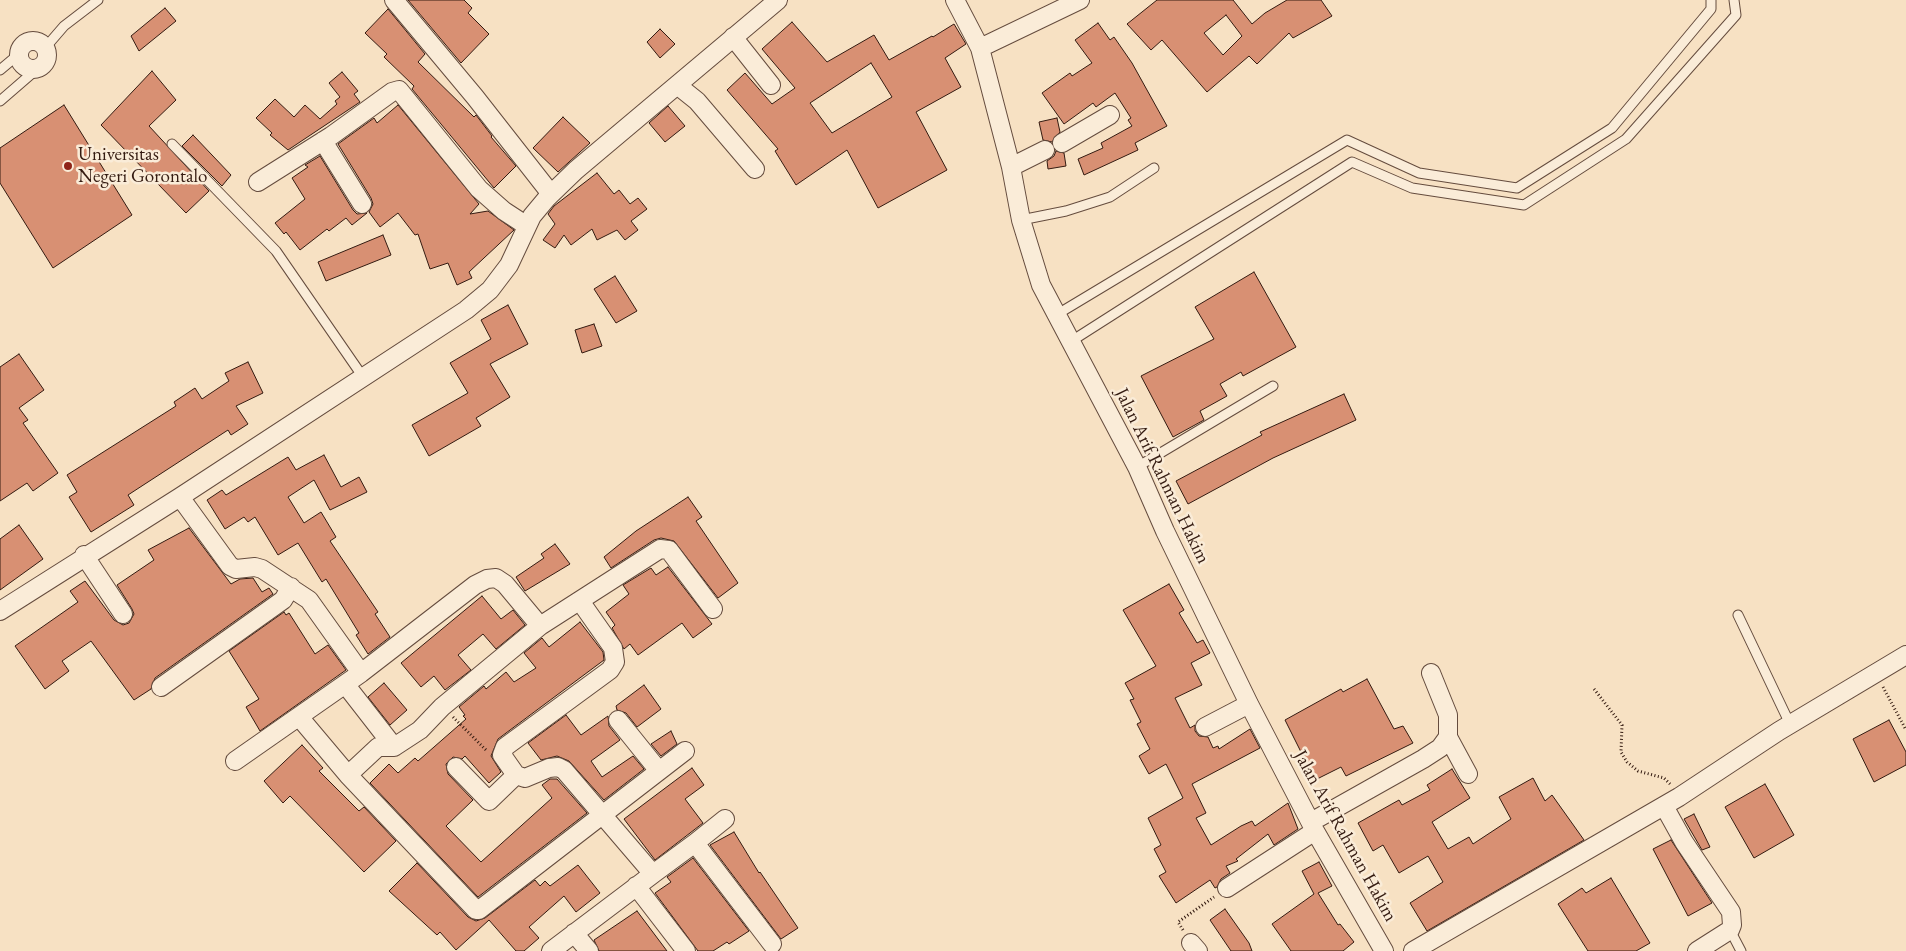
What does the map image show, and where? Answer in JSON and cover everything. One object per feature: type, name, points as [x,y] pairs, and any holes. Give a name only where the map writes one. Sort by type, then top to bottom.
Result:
[{"type":"street","points":[[394,0],[475,97],[551,194]]},
{"type":"street","points":[[0,611],[84,555],[180,497],[466,310],[490,290],[509,265],[527,226],[538,208],[551,194],[576,170],[778,0]]},
{"type":"street","name":"Jalan Arif Rahman Hakim","points":[[955,0],[980,48],[1011,167],[1021,220],[1032,260],[1056,315],[1137,467],[1165,531],[1249,704],[1313,827],[1384,951]]},
{"type":"street","points":[[980,48],[1080,0]]},
{"type":"street","points":[[733,37],[771,85]]},
{"type":"street","points":[[33,41],[45,48],[47,61],[36,70],[23,66],[19,54],[21,47],[33,41]]},
{"type":"street","points":[[677,85],[696,102],[754,169]]},
{"type":"street","points":[[258,182],[323,141],[392,92],[399,90],[479,189],[504,211],[527,226]]},
{"type":"street","points":[[1062,143],[1110,116]]},
{"type":"street","points":[[323,141],[362,204]]},
{"type":"street","points":[[1011,167],[1045,150]]},
{"type":"street","points":[[180,497],[230,566],[236,568],[255,566],[309,600],[361,673]]},
{"type":"street","points":[[348,774],[378,747],[394,747],[420,730],[442,707],[540,626],[665,548],[669,550],[712,609]]},
{"type":"street","points":[[84,555],[123,614]]},
{"type":"street","points":[[234,761],[300,718],[475,584],[487,579],[496,578],[505,584],[540,626]]},
{"type":"street","points":[[161,687],[282,600],[291,588]]},
{"type":"street","points":[[580,601],[613,648],[615,662],[610,670],[505,747],[502,755],[512,769],[528,778],[549,768],[558,767],[572,778],[653,874]]},
{"type":"street","points":[[1413,951],[1679,797],[1790,724],[1906,655]]},
{"type":"street","points":[[1430,673],[1448,715],[1448,737],[1468,774]]},
{"type":"street","points":[[345,684],[394,747]]},
{"type":"street","points":[[1205,727],[1249,704]]},
{"type":"street","points":[[300,718],[348,774],[476,910],[484,907],[685,751]]},
{"type":"street","points":[[618,720],[659,771]]},
{"type":"street","points":[[1227,888],[1313,827],[1440,748],[1448,737]]},
{"type":"street","points":[[456,767],[489,801],[512,769]]},
{"type":"street","points":[[1664,806],[1684,842],[1731,912],[1732,924],[1730,930],[1697,951]]},
{"type":"street","points":[[551,951],[725,819]]},
{"type":"street","points":[[695,843],[772,944]]},
{"type":"street","points":[[636,886],[686,951]]},
{"type":"street","points":[[574,933],[589,951]]},
{"type":"lane","points":[[45,48],[64,26],[98,0]]},
{"type":"lane","points":[[1056,315],[1348,140],[1420,173],[1516,188],[1612,128],[1711,9],[1711,0]]},
{"type":"lane","points":[[1069,342],[1352,162],[1412,188],[1524,205],[1626,139],[1736,15],[1734,0]]},
{"type":"lane","points":[[0,70],[19,54]]},
{"type":"lane","points":[[0,100],[36,70]]},
{"type":"lane","points":[[172,144],[276,251],[363,377]]},
{"type":"lane","points":[[1021,220],[1066,211],[1110,197],[1154,168]]},
{"type":"lane","points":[[1137,467],[1273,386]]},
{"type":"lane","points":[[1738,615],[1790,724]]},
{"type":"lane","points":[[1730,930],[1741,951]]},
{"type":"path","points":[[1875,673],[1906,730]]},
{"type":"path","points":[[1594,689],[1622,725],[1621,752],[1627,762],[1638,771],[1664,778],[1679,797]]},
{"type":"path","points":[[442,707],[489,753],[512,769]]},
{"type":"path","points":[[1195,947],[1178,922],[1227,888]]},
{"type":"building","points":[[408,0],[464,0],[472,8],[468,13],[489,34],[461,63]]},
{"type":"building","points":[[1157,0],[1233,0],[1252,24],[1265,13],[1287,0],[1321,0],[1332,16],[1293,38],[1289,33],[1257,64],[1249,56],[1207,92],[1162,40],[1151,50],[1127,24]],"holes":[[[1226,15],[1242,36],[1223,55],[1204,33]]]},
{"type":"building","points":[[165,8],[176,21],[139,51],[131,36]]},
{"type":"building","points":[[388,9],[425,54],[418,62],[474,117],[476,115],[491,137],[516,166],[494,188],[412,89],[414,86],[384,57],[387,54],[365,33]]},
{"type":"building","points":[[792,22],[827,62],[874,35],[889,60],[954,24],[966,44],[945,58],[961,87],[916,112],[947,170],[878,208],[847,150],[796,185],[775,151],[778,149],[727,90],[745,73],[772,104],[795,88],[762,49]],"holes":[[[871,63],[892,97],[832,133],[810,103]]]},
{"type":"building","points":[[1098,23],[1110,40],[1114,37],[1132,63],[1167,126],[1135,143],[1138,150],[1084,175],[1078,159],[1103,148],[1101,143],[1132,126],[1128,120],[1131,118],[1115,93],[1096,107],[1093,103],[1064,124],[1042,93],[1070,73],[1072,76],[1092,63],[1075,40]]},
{"type":"building","points":[[660,29],[675,44],[660,58],[647,42]]},
{"type":"building","points":[[152,71],[176,100],[149,126],[209,191],[186,213],[101,125]]},
{"type":"building","points":[[342,72],[358,91],[354,94],[360,102],[288,150],[270,135],[272,133],[256,118],[275,99],[294,117],[305,105],[320,119],[337,104],[335,101],[340,97],[329,83]]},
{"type":"building","points":[[64,105],[132,215],[53,268],[0,183],[0,148]]},
{"type":"building","points":[[398,105],[479,204],[470,214],[488,211],[514,230],[469,272],[472,278],[457,285],[448,263],[430,269],[418,234],[415,235],[398,213],[380,227],[369,212],[373,204],[371,198],[338,144],[374,118],[377,123]]},
{"type":"building","points":[[668,106],[685,126],[665,142],[649,123]]},
{"type":"building","points":[[563,117],[590,143],[558,172],[533,148]]},
{"type":"building","points":[[1057,118],[1060,132],[1052,142],[1043,140],[1039,122]]},
{"type":"building","points":[[193,135],[231,175],[222,186],[182,146]]},
{"type":"building","points":[[1056,151],[1064,153],[1066,166],[1048,169],[1047,161],[1054,156]]},
{"type":"building","points":[[320,156],[353,210],[357,214],[367,213],[352,225],[346,218],[329,231],[327,229],[300,250],[286,232],[284,234],[275,223],[305,199],[292,178],[308,167],[305,165]]},
{"type":"building","points":[[597,173],[614,194],[619,190],[630,204],[638,198],[647,209],[631,221],[638,230],[625,240],[617,230],[597,240],[592,229],[571,245],[564,235],[555,248],[543,240],[555,224],[548,214],[554,206]]},
{"type":"building","points":[[383,235],[391,255],[326,281],[318,262]]},
{"type":"building","points":[[1254,272],[1296,347],[1243,376],[1241,372],[1220,384],[1227,396],[1200,411],[1204,420],[1173,437],[1141,376],[1214,339],[1195,307]]},
{"type":"building","points":[[615,276],[637,311],[616,323],[594,289]]},
{"type":"building","points":[[508,305],[528,344],[490,364],[510,397],[476,418],[481,426],[429,456],[412,425],[468,393],[450,363],[491,339],[481,320]]},
{"type":"building","points":[[594,324],[602,346],[582,353],[575,330]]},
{"type":"building","points":[[19,354],[44,390],[19,408],[28,420],[23,423],[58,473],[33,491],[27,483],[0,501],[0,367]]},
{"type":"building","points":[[248,362],[263,393],[236,406],[248,424],[231,435],[228,430],[128,495],[134,505],[91,532],[69,497],[77,492],[67,475],[176,406],[174,402],[195,388],[202,399],[229,381],[225,373]]},
{"type":"building","points":[[1344,394],[1356,420],[1273,458],[1188,504],[1176,481],[1262,435],[1260,432]]},
{"type":"building","points":[[324,455],[341,487],[359,477],[367,492],[330,510],[314,480],[288,497],[304,523],[321,512],[336,537],[330,541],[378,612],[375,614],[390,637],[368,654],[356,635],[359,633],[326,579],[322,582],[298,543],[278,555],[255,517],[248,522],[244,517],[225,529],[207,500],[222,490],[226,495],[288,457],[296,470]]},
{"type":"building","points":[[688,497],[702,517],[696,521],[738,583],[718,598],[674,541],[661,538],[654,540],[611,568],[604,557],[636,531]]},
{"type":"building","points":[[19,525],[43,559],[0,590],[0,539]]},
{"type":"building","points":[[189,528],[231,584],[240,579],[253,578],[262,592],[269,588],[273,594],[155,678],[151,689],[134,700],[91,641],[62,661],[69,671],[45,689],[15,646],[78,602],[70,591],[85,581],[114,620],[123,625],[129,623],[134,614],[117,585],[154,560],[148,550]]},
{"type":"building","points":[[555,544],[570,564],[525,591],[516,577],[544,558],[541,554]]},
{"type":"building","points":[[668,567],[712,624],[693,638],[682,623],[638,655],[630,644],[624,649],[612,628],[615,625],[606,612],[629,594],[623,585],[651,568],[656,575]]},
{"type":"building","points":[[1169,584],[1184,610],[1179,613],[1197,643],[1203,640],[1210,653],[1191,663],[1202,685],[1175,698],[1190,728],[1195,725],[1195,731],[1199,736],[1208,737],[1213,748],[1218,746],[1219,749],[1250,729],[1260,748],[1192,784],[1206,813],[1196,818],[1211,845],[1252,821],[1255,826],[1288,803],[1298,829],[1274,845],[1268,834],[1236,859],[1238,861],[1226,866],[1230,873],[1221,879],[1217,887],[1215,888],[1210,880],[1176,903],[1159,876],[1166,872],[1154,849],[1161,845],[1148,818],[1183,798],[1166,764],[1149,774],[1139,756],[1150,749],[1137,724],[1141,722],[1130,700],[1134,699],[1125,683],[1156,666],[1123,610]]},
{"type":"building","points":[[482,596],[501,619],[513,610],[525,625],[496,649],[483,634],[458,655],[471,670],[445,690],[434,676],[421,687],[401,663]]},
{"type":"building","points":[[284,612],[286,615],[289,613],[315,654],[328,645],[346,670],[260,731],[246,707],[259,699],[229,651]]},
{"type":"building","points":[[580,622],[603,652],[604,660],[498,739],[491,756],[501,772],[489,783],[465,756],[462,759],[453,757],[446,764],[448,774],[473,800],[446,826],[481,862],[552,798],[542,785],[550,779],[557,779],[587,813],[478,897],[370,783],[389,764],[398,773],[415,758],[418,761],[466,719],[459,707],[484,686],[486,689],[506,672],[514,682],[536,668],[524,653],[542,638],[549,647]]},
{"type":"building","points":[[1367,679],[1394,729],[1403,726],[1413,743],[1346,776],[1341,767],[1315,780],[1285,720],[1341,689],[1343,692]]},
{"type":"building","points":[[384,683],[407,710],[390,725],[368,697]]},
{"type":"building","points":[[644,685],[661,709],[637,727],[626,713],[617,710],[616,706]]},
{"type":"building","points":[[566,715],[581,735],[608,716],[609,726],[620,740],[591,761],[602,777],[633,756],[644,769],[604,800],[569,761],[557,756],[541,760],[528,743]]},
{"type":"building","points":[[1889,720],[1906,752],[1906,765],[1874,782],[1853,739]]},
{"type":"building","points":[[671,731],[677,744],[661,756],[651,744]]},
{"type":"building","points":[[302,745],[323,768],[319,771],[359,811],[364,807],[396,841],[364,872],[290,796],[283,803],[264,781]]},
{"type":"building","points":[[692,768],[704,785],[685,799],[703,823],[655,860],[624,819]]},
{"type":"building","points":[[1452,769],[1470,798],[1432,822],[1448,849],[1469,837],[1473,844],[1511,819],[1499,797],[1533,778],[1545,801],[1552,795],[1584,840],[1427,931],[1410,903],[1443,882],[1428,856],[1399,873],[1383,845],[1373,851],[1358,823],[1399,800],[1402,805],[1430,790],[1427,785]]},
{"type":"building","points":[[1765,784],[1794,835],[1754,858],[1725,807]]},
{"type":"building","points":[[1694,814],[1710,847],[1702,850],[1684,819]]},
{"type":"building","points":[[734,832],[759,873],[798,928],[781,939],[710,845]]},
{"type":"building","points":[[1671,840],[1712,903],[1688,916],[1653,849]]},
{"type":"building","points":[[693,858],[749,931],[729,944],[727,942],[713,951],[698,951],[655,893],[671,882],[667,877]]},
{"type":"building","points":[[1319,862],[1332,886],[1318,893],[1338,925],[1340,924],[1354,942],[1343,951],[1291,951],[1272,924],[1314,894],[1302,871]]},
{"type":"building","points":[[417,863],[468,917],[476,921],[485,918],[535,880],[540,886],[545,881],[550,886],[578,865],[600,893],[576,912],[564,896],[529,927],[539,938],[524,951],[516,951],[489,920],[456,950],[440,932],[437,935],[389,891]]},
{"type":"building","points":[[1611,878],[1650,943],[1636,951],[1588,951],[1558,904],[1582,888],[1586,893]]},
{"type":"building","points":[[1225,909],[1249,943],[1252,951],[1231,951],[1210,920]]},
{"type":"building","points":[[637,911],[667,951],[599,951],[594,940]]},
{"type":"place","name":"Universitas Negeri Gorontalo","points":[[68,166]]}]
